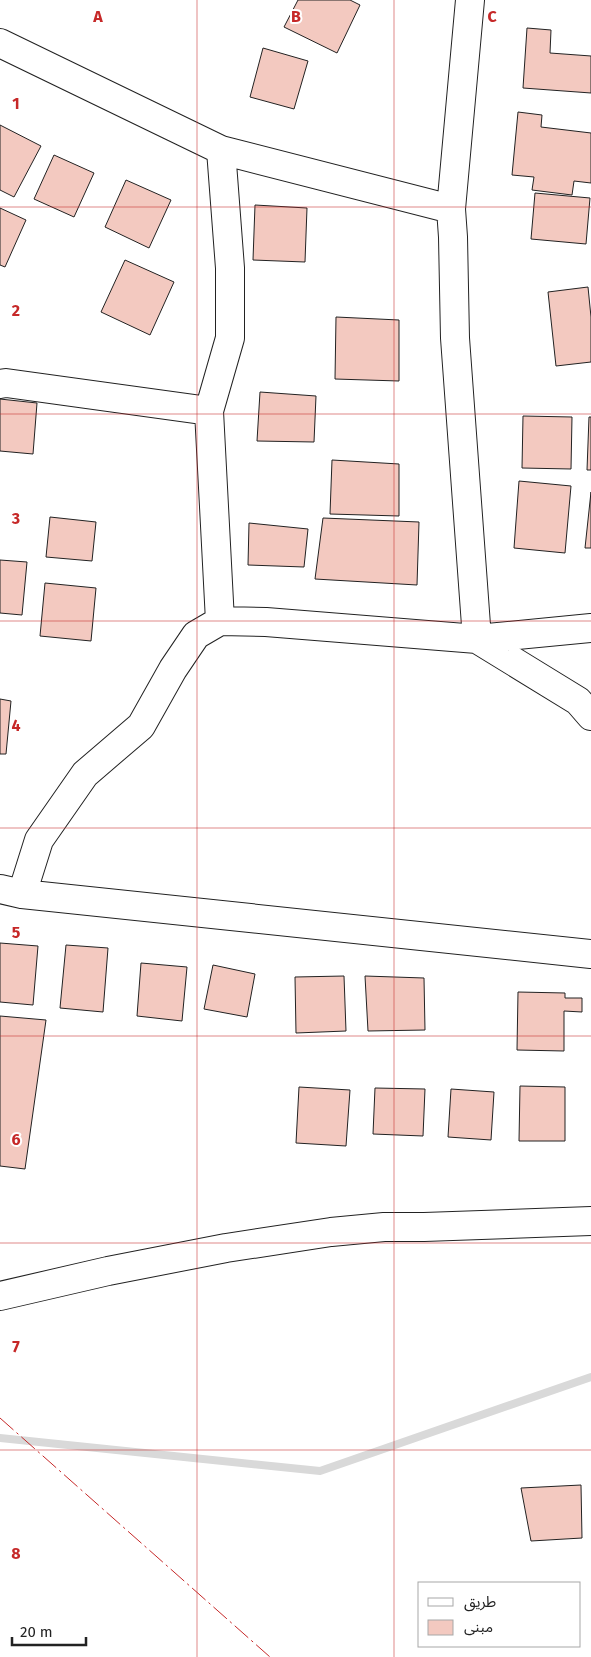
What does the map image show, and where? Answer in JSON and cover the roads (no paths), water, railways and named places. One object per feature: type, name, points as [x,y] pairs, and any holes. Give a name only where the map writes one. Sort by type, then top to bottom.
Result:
[{"type":"street","points":[[470,0],[450,209],[453,238],[455,338],[478,639]]},
{"type":"street","points":[[0,43],[221,150],[450,209]]},
{"type":"street","points":[[220,621],[209,411],[230,338],[230,268],[221,150]]},
{"type":"street","points":[[0,384],[6,383],[209,411]]},
{"type":"street","points":[[591,628],[478,639],[266,622],[220,621],[196,635],[173,669],[141,726],[85,774],[39,840],[11,891],[591,954]]},
{"type":"street","points":[[478,639],[578,701],[591,716]]},
{"type":"street","points":[[0,1296],[108,1270],[226,1248],[331,1232],[384,1227],[424,1228],[591,1221]]},
{"type":"waterway","points":[[0,1438],[320,1471],[591,1377]]}]
